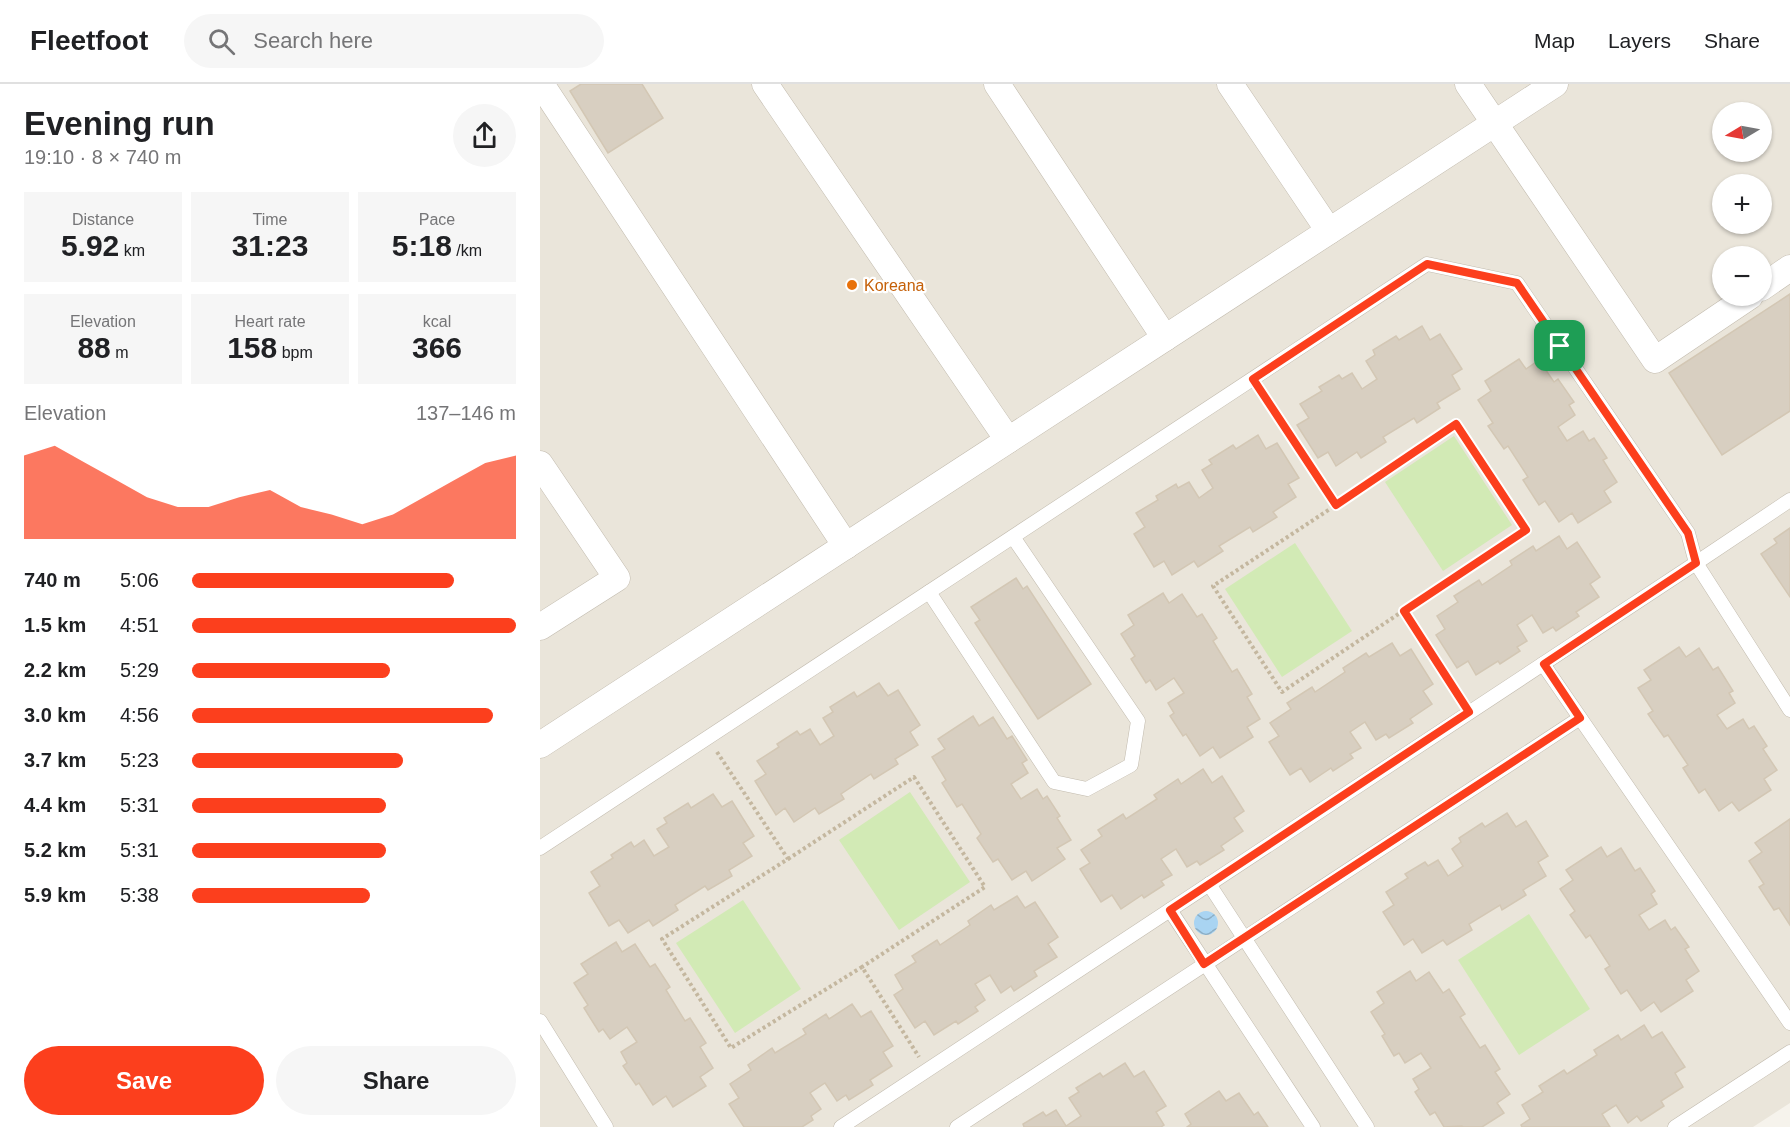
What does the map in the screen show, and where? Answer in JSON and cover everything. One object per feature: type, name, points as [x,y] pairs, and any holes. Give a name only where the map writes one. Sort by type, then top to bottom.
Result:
[{"type":"street","points":[[541,84],[846,546]]},
{"type":"street","points":[[765,84],[1008,440]]},
{"type":"street","points":[[997,84],[1165,338]]},
{"type":"street","points":[[1230,84],[1329,231]]},
{"type":"street","points":[[1468,84],[1655,360],[1735,306]]},
{"type":"street","points":[[540,745],[1555,84]]},
{"type":"street","points":[[1772,280],[1790,268]]},
{"type":"street","points":[[540,464],[617,578],[540,627]]},
{"type":"lane","points":[[540,848],[1427,264],[1517,283],[1688,533],[1696,563],[1790,710]]},
{"type":"lane","points":[[841,1127],[1790,500]]},
{"type":"lane","points":[[929,592],[1054,782],[1087,789],[1131,765],[1138,721],[1013,537]]},
{"type":"lane","points":[[1544,664],[1790,1023]]},
{"type":"lane","points":[[957,1127],[1580,718]]},
{"type":"lane","points":[[1209,884],[1367,1127]]},
{"type":"lane","points":[[1170,910],[1313,1127]]},
{"type":"lane","points":[[540,1021],[606,1127]]},
{"type":"lane","points":[[1675,1127],[1790,1052]]},
{"type":"path","points":[[1253,379],[1336,505]]},
{"type":"path","points":[[1456,424],[1526,530],[1404,611],[1282,692],[1213,586],[1456,424]]},
{"type":"path","points":[[1404,611],[1469,712]]},
{"type":"path","points":[[707,738],[788,859]]},
{"type":"path","points":[[914,777],[985,887],[862,967],[731,1048],[662,939],[914,777]]},
{"type":"path","points":[[862,967],[928,1070]]},
{"type":"shaded area","points":[[540,84],[1790,84],[1790,1103],[1753,1127],[540,1127]]},
{"type":"green space","points":[[1454,436],[1512,525],[1443,571],[1385,482]]},
{"type":"green space","points":[[1295,543],[1352,631],[1282,677],[1225,589]]},
{"type":"green space","points":[[910,792],[970,882],[899,930],[839,840]]},
{"type":"green space","points":[[743,900],[801,989],[735,1033],[676,943]]},
{"type":"green space","points":[[1529,914],[1590,1009],[1519,1055],[1458,960]]},
{"type":"water","points":[[1206,911],[1211,912],[1217,918],[1217,928],[1211,934],[1206,935],[1201,934],[1195,928],[1194,923],[1195,918],[1201,912]]},
{"type":"building","points":[[581,84],[642,84],[663,118],[608,153],[570,91]]},
{"type":"building","points":[[1790,294],[1790,411],[1722,455],[1669,373]]},
{"type":"building","points":[[1422,326],[1430,340],[1440,334],[1462,369],[1452,375],[1460,389],[1437,403],[1440,408],[1417,423],[1414,418],[1383,437],[1386,442],[1361,458],[1357,452],[1336,466],[1328,452],[1318,458],[1297,425],[1309,418],[1300,404],[1322,391],[1319,387],[1339,375],[1342,379],[1352,373],[1362,389],[1377,379],[1366,361],[1375,355],[1373,350],[1396,336],[1399,340]]},
{"type":"building","points":[[1519,359],[1526,369],[1539,360],[1554,382],[1558,379],[1574,402],[1569,405],[1575,415],[1558,427],[1567,441],[1583,431],[1589,441],[1594,438],[1607,458],[1603,460],[1617,482],[1604,491],[1611,502],[1578,523],[1572,513],[1559,522],[1545,501],[1539,505],[1523,480],[1528,477],[1508,446],[1504,449],[1488,426],[1493,423],[1478,400],[1491,391],[1485,381]]},
{"type":"building","points":[[1258,435],[1266,449],[1277,443],[1299,478],[1288,484],[1296,497],[1273,512],[1277,517],[1253,532],[1250,527],[1219,546],[1223,551],[1198,567],[1194,561],[1172,575],[1164,561],[1154,567],[1134,534],[1145,527],[1136,513],[1158,500],[1156,496],[1176,484],[1178,488],[1189,482],[1199,498],[1213,488],[1202,470],[1212,464],[1209,460],[1233,445],[1236,449]]},
{"type":"building","points":[[1790,528],[1790,597],[1761,554],[1777,543],[1774,539]]},
{"type":"building","points":[[1559,536],[1567,549],[1577,542],[1600,577],[1590,584],[1599,597],[1576,612],[1579,616],[1556,631],[1553,627],[1543,633],[1532,615],[1517,625],[1527,641],[1517,647],[1520,651],[1500,664],[1498,661],[1476,675],[1468,661],[1457,668],[1436,635],[1445,629],[1437,616],[1458,602],[1454,596],[1479,580],[1482,585],[1512,565],[1510,561],[1533,546],[1536,551]]},
{"type":"building","points":[[1016,578],[1023,589],[1027,586],[1091,684],[1038,719],[975,623],[980,620],[971,607]]},
{"type":"building","points":[[1163,593],[1169,603],[1182,594],[1197,617],[1202,614],[1217,638],[1213,641],[1232,672],[1237,669],[1252,694],[1247,697],[1260,719],[1247,727],[1253,737],[1220,758],[1213,747],[1200,756],[1186,734],[1183,736],[1170,716],[1174,713],[1168,703],[1184,693],[1174,678],[1156,690],[1150,680],[1146,683],[1131,659],[1135,656],[1121,634],[1134,625],[1128,615]]},
{"type":"building","points":[[1392,643],[1400,656],[1411,649],[1433,684],[1423,691],[1432,704],[1410,719],[1413,723],[1389,738],[1386,734],[1376,740],[1365,722],[1350,732],[1361,748],[1350,754],[1353,758],[1333,771],[1331,768],[1310,782],[1301,768],[1290,775],[1269,742],[1279,736],[1270,723],[1291,709],[1287,703],[1312,687],[1315,692],[1345,672],[1343,668],[1366,653],[1369,657]]},
{"type":"building","points":[[1679,647],[1686,657],[1699,648],[1713,670],[1718,667],[1733,691],[1729,693],[1735,703],[1717,715],[1727,729],[1743,719],[1749,729],[1754,726],[1767,746],[1763,749],[1777,770],[1764,779],[1771,790],[1739,811],[1732,802],[1719,811],[1705,789],[1699,793],[1683,768],[1688,765],[1668,735],[1664,737],[1648,714],[1653,711],[1638,688],[1651,680],[1644,670]]},
{"type":"building","points":[[879,683],[888,696],[898,690],[920,725],[910,732],[918,745],[895,759],[898,764],[874,779],[871,774],[841,794],[844,799],[819,814],[815,808],[794,822],[785,808],[776,815],[755,781],[766,774],[757,761],[779,747],[777,744],[797,731],[800,735],[810,729],[820,745],[834,736],[823,718],[833,712],[830,707],[854,692],[857,697]]},
{"type":"building","points":[[973,716],[979,726],[993,717],[1007,739],[1012,736],[1027,760],[1022,763],[1028,773],[1011,784],[1021,799],[1037,789],[1043,799],[1047,796],[1060,816],[1057,818],[1071,840],[1057,848],[1065,859],[1032,881],[1026,871],[1012,880],[998,859],[993,862],[977,838],[981,834],[962,804],[957,807],[942,783],[946,780],[932,757],[945,749],[938,739]]},
{"type":"building","points":[[1203,769],[1212,783],[1222,776],[1244,811],[1234,818],[1243,831],[1221,846],[1224,850],[1200,865],[1197,861],[1187,867],[1176,849],[1161,859],[1172,875],[1161,881],[1164,885],[1144,898],[1142,895],[1121,909],[1112,895],[1101,902],[1080,869],[1090,863],[1081,850],[1102,836],[1098,830],[1123,814],[1126,819],[1157,799],[1154,795],[1178,779],[1181,784]]},
{"type":"building","points":[[713,794],[722,807],[732,801],[754,836],[743,843],[752,856],[729,870],[732,876],[708,890],[705,886],[675,905],[678,910],[653,926],[649,920],[628,933],[619,920],[609,926],[589,893],[600,886],[591,872],[613,858],[611,855],[631,842],[634,847],[644,840],[654,856],[669,847],[657,829],[667,823],[664,818],[688,803],[691,808]]},
{"type":"building","points":[[1507,813],[1516,827],[1526,821],[1548,856],[1538,862],[1546,876],[1523,890],[1526,895],[1502,910],[1500,905],[1469,924],[1472,930],[1447,945],[1443,940],[1422,953],[1413,939],[1404,945],[1383,912],[1394,905],[1386,892],[1408,878],[1405,874],[1425,862],[1428,866],[1438,860],[1448,876],[1463,866],[1452,849],[1461,842],[1459,838],[1482,823],[1485,827]]},
{"type":"building","points":[[1790,819],[1790,925],[1779,908],[1774,910],[1759,887],[1764,884],[1749,861],[1762,852],[1755,843]]},
{"type":"building","points":[[1601,847],[1607,857],[1621,848],[1635,871],[1640,868],[1655,891],[1651,894],[1657,904],[1639,915],[1649,930],[1665,920],[1671,930],[1675,927],[1689,947],[1685,949],[1699,971],[1686,980],[1693,991],[1661,1012],[1654,1002],[1641,1011],[1627,990],[1621,994],[1605,969],[1610,966],[1590,935],[1586,938],[1570,915],[1575,911],[1560,889],[1573,880],[1566,870]]},
{"type":"building","points":[[1017,896],[1025,908],[1035,902],[1058,937],[1048,944],[1057,957],[1034,971],[1037,976],[1014,991],[1011,986],[1001,993],[990,975],[975,984],[985,1000],[975,1007],[978,1011],[958,1024],[956,1021],[934,1035],[925,1021],[915,1028],[894,995],[903,989],[895,975],[916,962],[912,956],[937,940],[940,945],[970,925],[968,921],[991,905],[994,910]]},
{"type":"building","points":[[616,942],[622,952],[635,944],[650,967],[655,964],[670,987],[666,990],[685,1021],[690,1018],[706,1043],[700,1047],[713,1068],[700,1077],[706,1086],[673,1107],[666,1096],[653,1105],[639,1083],[636,1085],[623,1066],[627,1063],[621,1052],[637,1042],[627,1027],[610,1039],[603,1029],[599,1032],[584,1008],[588,1005],[574,983],[588,974],[581,964]]},
{"type":"building","points":[[1410,971],[1416,981],[1429,972],[1443,993],[1449,989],[1465,1014],[1460,1017],[1480,1048],[1485,1045],[1500,1069],[1495,1072],[1510,1094],[1497,1103],[1504,1113],[1482,1127],[1444,1127],[1435,1112],[1430,1115],[1415,1092],[1419,1089],[1413,1079],[1431,1068],[1421,1053],[1405,1063],[1399,1053],[1394,1056],[1382,1036],[1385,1034],[1371,1012],[1384,1003],[1377,992]]},
{"type":"building","points":[[852,1004],[861,1017],[871,1011],[893,1046],[883,1052],[892,1066],[870,1080],[873,1085],[849,1100],[846,1095],[837,1101],[825,1083],[810,1093],[821,1109],[811,1116],[813,1120],[802,1127],[744,1127],[729,1104],[739,1098],[730,1084],[751,1070],[748,1065],[772,1048],[775,1053],[806,1034],[803,1029],[826,1014],[829,1019]]},
{"type":"building","points":[[1644,1025],[1652,1038],[1662,1032],[1685,1067],[1675,1073],[1683,1087],[1661,1101],[1664,1106],[1641,1121],[1637,1116],[1628,1123],[1616,1105],[1602,1114],[1610,1127],[1522,1127],[1521,1125],[1530,1119],[1522,1105],[1543,1092],[1539,1086],[1564,1070],[1567,1074],[1597,1055],[1594,1050],[1618,1035],[1621,1040]]},
{"type":"building","points":[[1125,1063],[1134,1077],[1144,1071],[1166,1106],[1156,1112],[1164,1125],[1161,1127],[1024,1127],[1023,1124],[1043,1112],[1046,1116],[1056,1110],[1066,1126],[1081,1116],[1069,1098],[1079,1092],[1076,1088],[1100,1073],[1103,1077]]},
{"type":"building","points":[[1219,1091],[1226,1101],[1239,1093],[1254,1115],[1258,1112],[1268,1127],[1187,1127],[1191,1124],[1185,1114]]},
{"type":"place","name":"Koreana","points":[[852,285]]},
{"type":"route","points":[[1427,264],[1517,283],[1560,346],[1688,533],[1696,563],[1544,664],[1580,718],[1204,964],[1170,910],[1469,712],[1404,611],[1526,530],[1456,424],[1336,505],[1253,379],[1427,264]]}]
